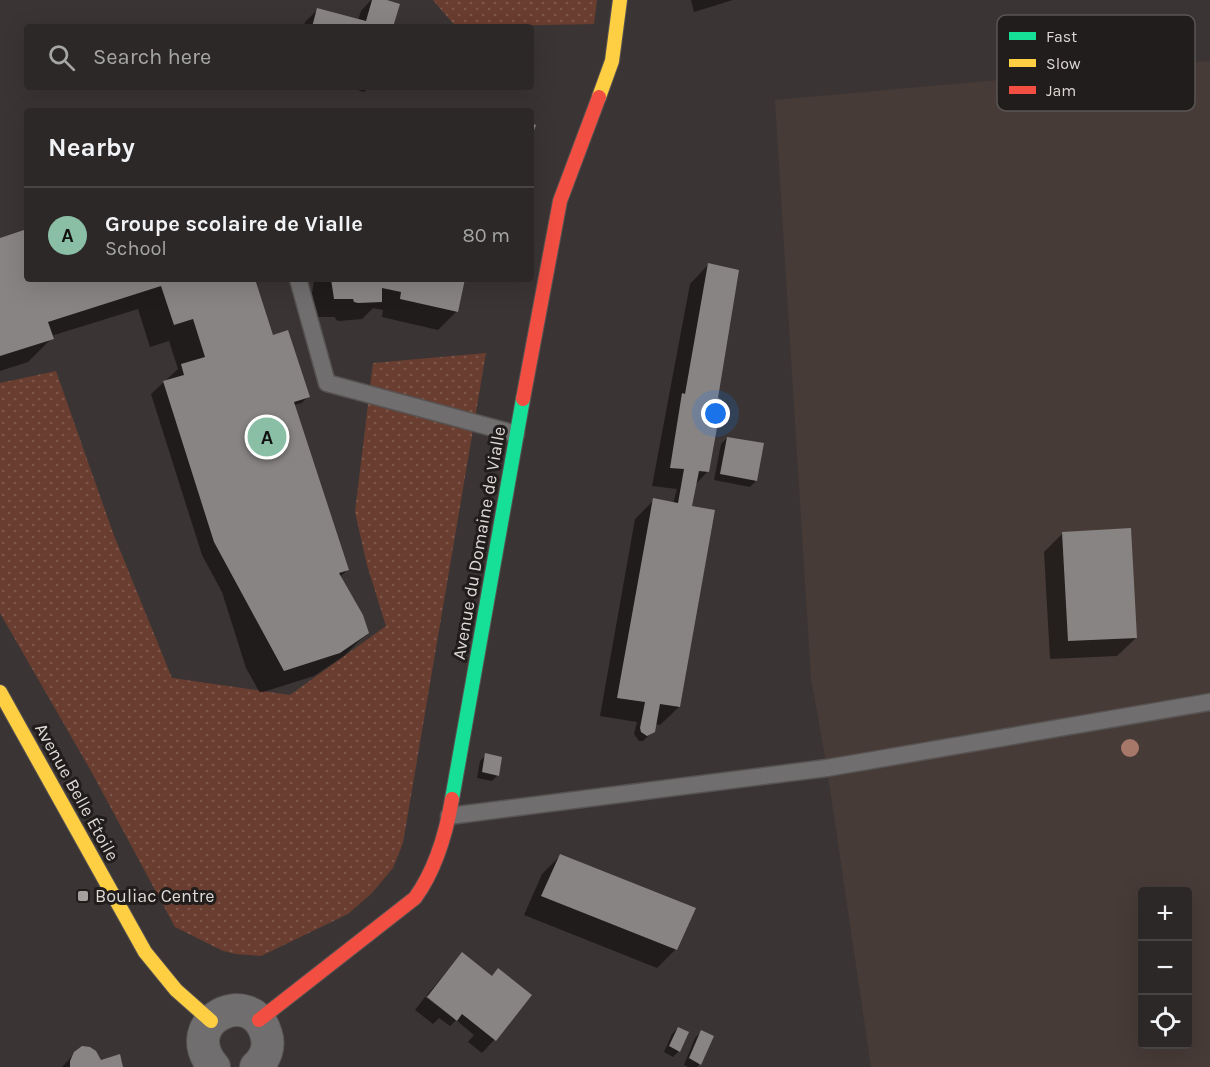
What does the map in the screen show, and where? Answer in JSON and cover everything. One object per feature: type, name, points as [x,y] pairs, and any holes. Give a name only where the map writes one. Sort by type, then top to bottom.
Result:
[{"type":"street","name":"Avenue du Domaine de Vialle","points":[[260,1020],[415,898],[428,882],[435,867],[449,816],[516,434],[560,201],[612,61],[620,0]]},
{"type":"street","name":"Avenue Belle Étoile","points":[[0,692],[145,952],[176,990],[211,1021]]},
{"type":"street","points":[[214,1067],[207,1059],[202,1039],[205,1029],[211,1021],[226,1011],[235,1010],[244,1011],[260,1020],[268,1037],[265,1056],[256,1067]]},
{"type":"lane","points":[[299,282],[327,383],[516,434]]},
{"type":"lane","points":[[449,816],[826,768],[1210,702]]},
{"type":"shaded area","points":[[433,0],[597,0],[594,24],[453,24]]},
{"type":"shaded area","points":[[1210,61],[1210,1067],[871,1067],[827,768],[811,678],[775,100],[997,80],[997,111],[1195,111],[1195,62]]},
{"type":"shaded area","points":[[486,353],[403,843],[393,868],[372,893],[348,914],[261,956],[223,951],[175,927],[91,771],[0,613],[0,383],[56,371],[113,533],[172,678],[290,695],[386,626],[367,565],[355,512],[373,363]]},
{"type":"building","points":[[372,0],[387,0],[400,4],[394,24],[313,24],[317,8],[366,21]]},
{"type":"building","points":[[24,230],[24,282],[256,282],[273,335],[288,330],[310,397],[294,402],[349,570],[339,573],[363,615],[369,633],[340,653],[284,671],[214,542],[163,381],[184,375],[181,364],[205,357],[193,319],[174,325],[161,286],[48,322],[54,339],[0,356],[0,238]]},
{"type":"building","points":[[708,263],[739,270],[718,398],[722,400],[709,472],[699,471],[692,506],[715,510],[680,707],[660,704],[655,732],[647,736],[641,732],[640,728],[645,702],[617,698],[653,498],[678,503],[684,469],[670,468],[682,393],[685,394]]},
{"type":"building","points":[[331,282],[464,282],[458,312],[400,299],[401,292],[382,288],[382,302],[358,303],[353,299],[334,299]]},
{"type":"building","points":[[727,437],[764,443],[757,481],[720,474]]},
{"type":"building","points":[[1131,528],[1137,638],[1068,641],[1062,532]]},
{"type":"building","points":[[485,753],[502,757],[499,776],[482,772]]},
{"type":"building","points":[[560,854],[696,908],[677,950],[541,896]]},
{"type":"building","points":[[462,952],[492,976],[498,968],[532,995],[496,1041],[462,1014],[457,1021],[427,997]]},
{"type":"building","points":[[678,1027],[689,1032],[680,1052],[669,1046]]},
{"type":"building","points":[[701,1030],[714,1036],[701,1065],[689,1058]]},
{"type":"building","points":[[82,1046],[96,1051],[101,1060],[120,1054],[123,1067],[70,1067],[74,1052]]},
{"type":"traffic: fast","points":[[452,799],[523,399]]},
{"type":"traffic: slow","points":[[599,97],[612,61],[620,0]]},
{"type":"traffic: slow","points":[[0,692],[145,952],[176,990],[211,1021]]},
{"type":"traffic: jam","points":[[523,399],[560,201],[599,97]]},
{"type":"traffic: jam","points":[[259,1020],[415,898],[429,875],[439,851],[452,799]]},
{"type":"place","name":"Groupe scolaire de Vialle","points":[[267,437]]},
{"type":"place","name":"Bouliac Centre","points":[[83,896]]}]
